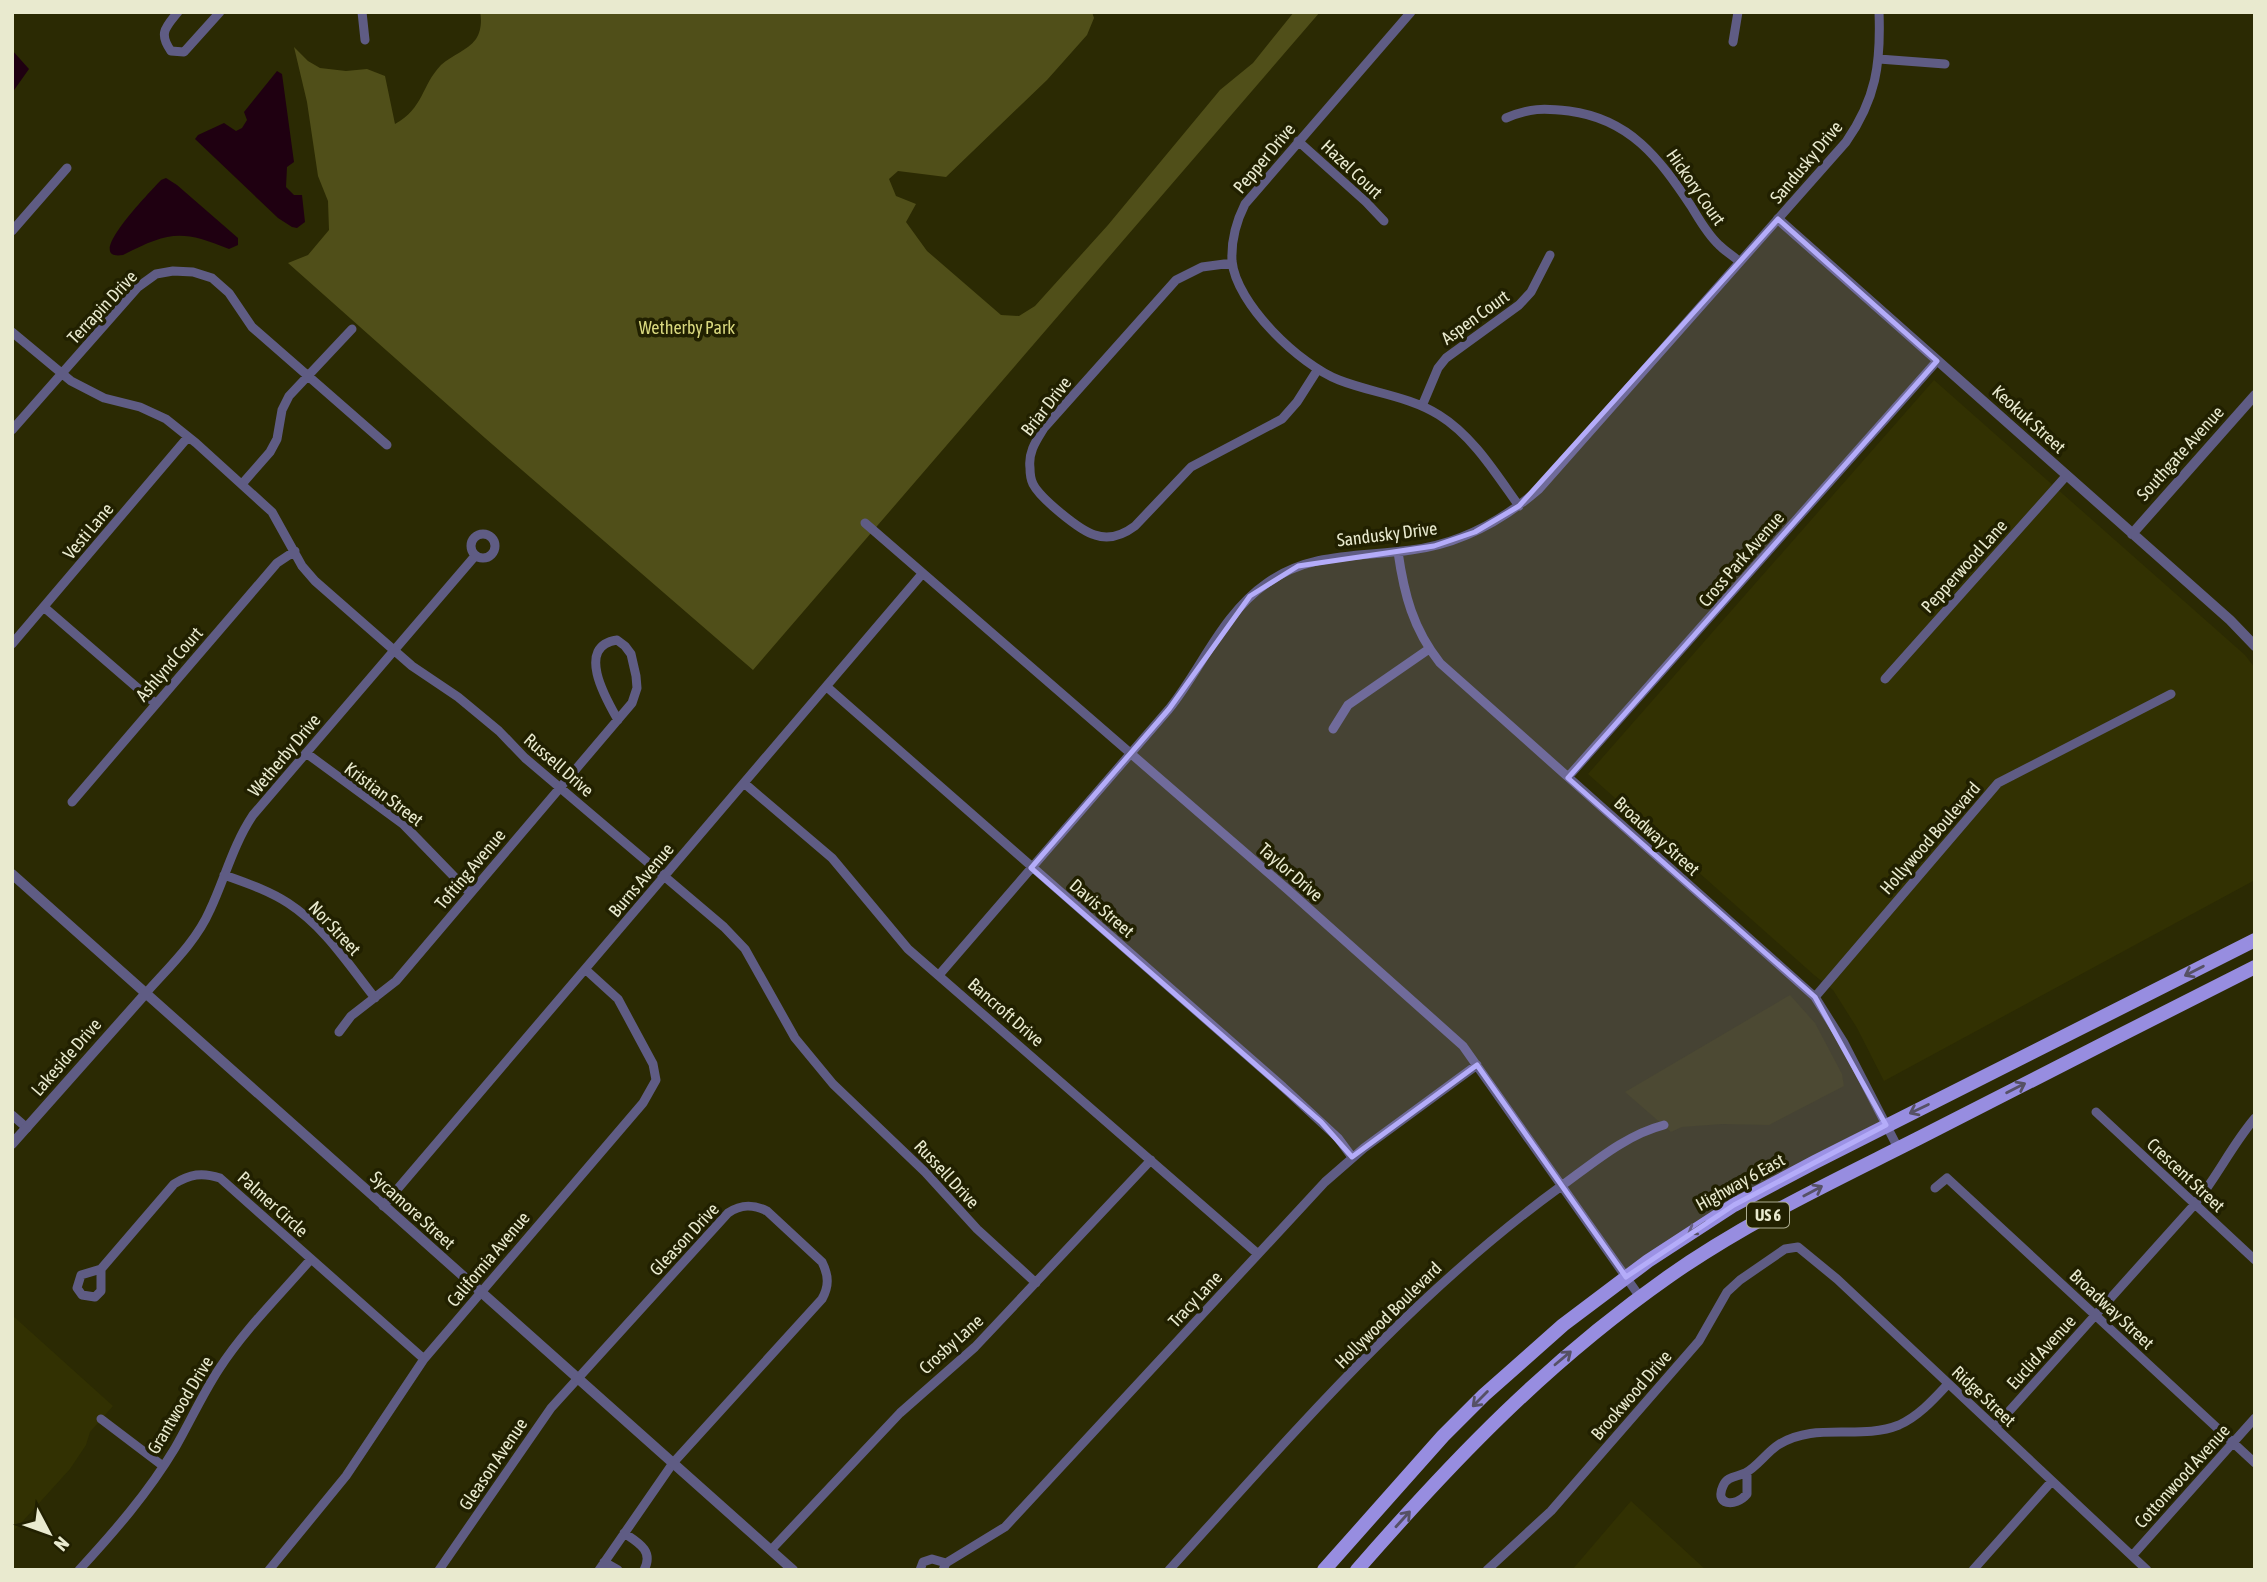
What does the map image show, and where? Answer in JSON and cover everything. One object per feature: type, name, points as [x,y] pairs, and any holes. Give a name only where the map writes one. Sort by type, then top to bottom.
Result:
[{"type":"main road","name":"Highway 6 East","points":[[1324,1570],[1443,1436],[1484,1395],[1544,1340],[1626,1276],[1734,1205],[1886,1125],[2255,940]]},
{"type":"main road","name":"US 6","points":[[1357,1570],[1435,1482],[1544,1373],[1640,1297],[1706,1251],[1764,1217],[2255,967]]},
{"type":"street","points":[[178,12],[164,30],[164,41],[171,51],[184,52],[220,12]]},
{"type":"street","points":[[362,12],[365,40]]},
{"type":"street","name":"Pepper Drive","points":[[1411,12],[1245,204],[1234,234],[1232,263],[1245,296],[1298,354],[1318,369],[1338,379],[1422,406],[1441,416],[1474,446],[1519,506]]},
{"type":"street","points":[[1732,42],[1738,12]]},
{"type":"street","name":"Sandusky Drive","points":[[939,975],[1186,687],[1236,611],[1267,583],[1298,566],[1318,559],[1398,552],[1455,540],[1498,520],[1519,506],[1559,467],[1846,142],[1858,125],[1872,93],[1879,59],[1879,12]]},
{"type":"street","points":[[1879,59],[1945,64]]},
{"type":"street","name":"Hickory Court","points":[[1506,118],[1529,108],[1558,110],[1596,117],[1626,132],[1642,143],[1665,167],[1709,234],[1718,245],[1740,262]]},
{"type":"street","name":"Hazel Court","points":[[1298,141],[1384,221]]},
{"type":"street","points":[[12,231],[66,168]]},
{"type":"street","name":"Keokuk Street","points":[[1777,219],[2230,620],[2255,646]]},
{"type":"street","name":"Aspen Court","points":[[1422,406],[1438,368],[1446,358],[1519,305],[1531,292],[1550,255]]},
{"type":"street","name":"Briar Drive","points":[[1232,263],[1202,267],[1176,280],[1044,428],[1036,440],[1030,458],[1034,484],[1038,490],[1089,533],[1107,537],[1126,533],[1191,467],[1282,419],[1297,402],[1318,369]]},
{"type":"street","name":"Terrapin Drive","points":[[12,430],[138,287],[156,274],[173,271],[193,272],[212,278],[229,293],[252,327],[387,445]]},
{"type":"street","points":[[242,484],[270,452],[277,439],[286,403],[306,376],[352,329]]},
{"type":"street","name":"Russell Drive","points":[[12,332],[62,374],[88,391],[140,407],[166,419],[188,437],[272,512],[302,566],[315,581],[394,650],[489,722],[560,788],[724,927],[746,949],[795,1038],[833,1084],[925,1172],[977,1229],[1036,1283]]},
{"type":"street","name":"Cross Park Avenue","points":[[1568,778],[1937,361]]},
{"type":"street","name":"Southgate Avenue","points":[[2132,534],[2255,395]]},
{"type":"street","name":"Vesti Lane","points":[[12,644],[188,437]]},
{"type":"street","name":"Pepperwood Lane","points":[[1885,678],[2067,475]]},
{"type":"street","name":"Taylor Drive","points":[[865,523],[1463,1046],[1640,1297]]},
{"type":"street","name":"Ashlynd Court","points":[[72,802],[277,563],[295,551]]},
{"type":"street","name":"Broadway Street","points":[[1398,552],[1408,607],[1429,649],[1452,676],[1815,997],[1844,1042],[1898,1148]]},
{"type":"street","name":"Wetherby Drive","points":[[146,993],[195,937],[211,909],[244,828],[475,556]]},
{"type":"street","name":"Burns Avenue","points":[[383,1206],[922,574]]},
{"type":"street","points":[[45,608],[156,704]]},
{"type":"street","name":"Tofting Avenue","points":[[339,1032],[351,1016],[396,981],[470,893],[618,720],[632,703],[637,688],[631,654],[617,640],[608,641],[602,646],[595,662],[603,693],[618,720]]},
{"type":"street","points":[[1333,729],[1348,705],[1429,649]]},
{"type":"street","name":"Davis Street","points":[[827,687],[1311,1113],[1338,1138],[1352,1157]]},
{"type":"street","name":"Hollywood Boulevard","points":[[1815,997],[1998,783],[2171,694]]},
{"type":"street","name":"Kristian Street","points":[[306,753],[403,824],[470,893]]},
{"type":"street","name":"Bancroft Drive","points":[[744,783],[832,858],[900,939],[939,975],[1258,1254]]},
{"type":"street","name":"Sycamore Street","points":[[12,874],[793,1570]]},
{"type":"street","name":"Nor Street","points":[[224,875],[270,893],[303,914],[330,941],[375,998]]},
{"type":"street","name":"California Avenue","points":[[270,1570],[346,1476],[424,1359],[654,1087],[656,1075],[653,1064],[622,1005],[585,970]]},
{"type":"street","name":"Lakeside Drive","points":[[12,1144],[146,993]]},
{"type":"street","name":"Tracy Lane","points":[[920,1570],[923,1562],[928,1559],[945,1567],[1005,1527],[1312,1195],[1352,1157],[1477,1066]]},
{"type":"street","name":"Crescent Street","points":[[2096,1112],[2255,1260]]},
{"type":"street","points":[[12,1115],[27,1128]]},
{"type":"street","name":"Euclid Avenue","points":[[1995,1427],[2195,1204],[2209,1187],[2234,1143],[2255,1118]]},
{"type":"street","name":"Hollywood Boulevard","points":[[1169,1570],[1422,1299],[1479,1249],[1599,1158],[1635,1137],[1664,1125]]},
{"type":"street","name":"Crosby Lane","points":[[771,1550],[890,1422],[975,1347],[1151,1160]]},
{"type":"street","name":"Palmer Circle","points":[[101,1269],[174,1184],[184,1177],[209,1174],[220,1178],[424,1359]]},
{"type":"street","name":"Broadway Street","points":[[1935,1188],[1947,1178],[2255,1464]]},
{"type":"street","name":"Gleason Drive","points":[[576,1377],[728,1213],[750,1205],[767,1211],[822,1262],[827,1272],[827,1290],[822,1300],[673,1463]]},
{"type":"street","name":"Ridge Street","points":[[1798,1247],[1837,1279],[2147,1570]]},
{"type":"street","name":"Brookwood Drive","points":[[1487,1570],[1551,1511],[1691,1351],[1727,1292],[1785,1249],[1798,1247]]},
{"type":"street","name":"Grantwood Drive","points":[[79,1570],[139,1502],[175,1448],[207,1387],[232,1351],[311,1259]]},
{"type":"street","name":"Gleason Avenue","points":[[439,1570],[529,1437],[576,1377]]},
{"type":"street","points":[[1747,1473],[1779,1444],[1802,1435],[1833,1431],[1873,1432],[1899,1425],[1922,1410],[1948,1384]]},
{"type":"street","name":"Cottonwood Avenue","points":[[2132,1556],[2255,1418]]},
{"type":"street","points":[[101,1419],[163,1466]]},
{"type":"street","points":[[618,1570],[601,1566],[673,1463]]},
{"type":"street","points":[[1973,1570],[2052,1480]]},
{"type":"street","points":[[624,1533],[647,1553],[648,1562],[644,1570]]},
{"type":"highlighted area","points":[[1778,219],[1937,361],[1568,778],[1815,997],[1886,1125],[1734,1205],[1626,1277],[1477,1065],[1352,1157],[1321,1122],[1031,868],[1169,709],[1250,596],[1298,566],[1434,546],[1475,532],[1519,506]]},
{"type":"shaded area","points":[[12,50],[29,69],[12,93]]},
{"type":"shaded area","points":[[277,71],[282,74],[294,162],[287,167],[286,187],[294,195],[302,195],[305,222],[297,228],[278,218],[195,139],[224,123],[236,131],[242,128],[247,120],[244,112]]},
{"type":"shaded area","points":[[166,178],[238,238],[238,245],[229,249],[199,238],[175,236],[152,242],[123,255],[112,254],[110,247],[124,223],[161,180]]},
{"type":"shaded area","points":[[1934,380],[2245,655],[2255,668],[2255,880],[1884,1081],[1857,1028],[1833,990],[1588,774]]},
{"type":"shaded area","points":[[1790,995],[1815,1023],[1842,1074],[1844,1086],[1769,1125],[1722,1124],[1682,1127],[1671,1132],[1625,1092]]},
{"type":"shaded area","points":[[12,1315],[113,1406],[90,1432],[86,1445],[70,1469],[12,1533]]},
{"type":"shaded area","points":[[1631,1501],[1706,1570],[1572,1570]]},
{"type":"green space","name":"Wetherby Park","points":[[480,12],[1092,12],[1094,18],[1087,35],[1047,80],[946,177],[898,171],[889,179],[896,196],[916,204],[906,222],[927,251],[1001,315],[1019,316],[1035,306],[1108,225],[1220,90],[1253,63],[1294,12],[1320,12],[753,670],[288,263],[308,255],[329,230],[328,201],[318,176],[307,102],[294,47],[320,68],[346,71],[367,69],[385,76],[395,124],[412,111],[441,65],[476,39],[481,26]]}]
